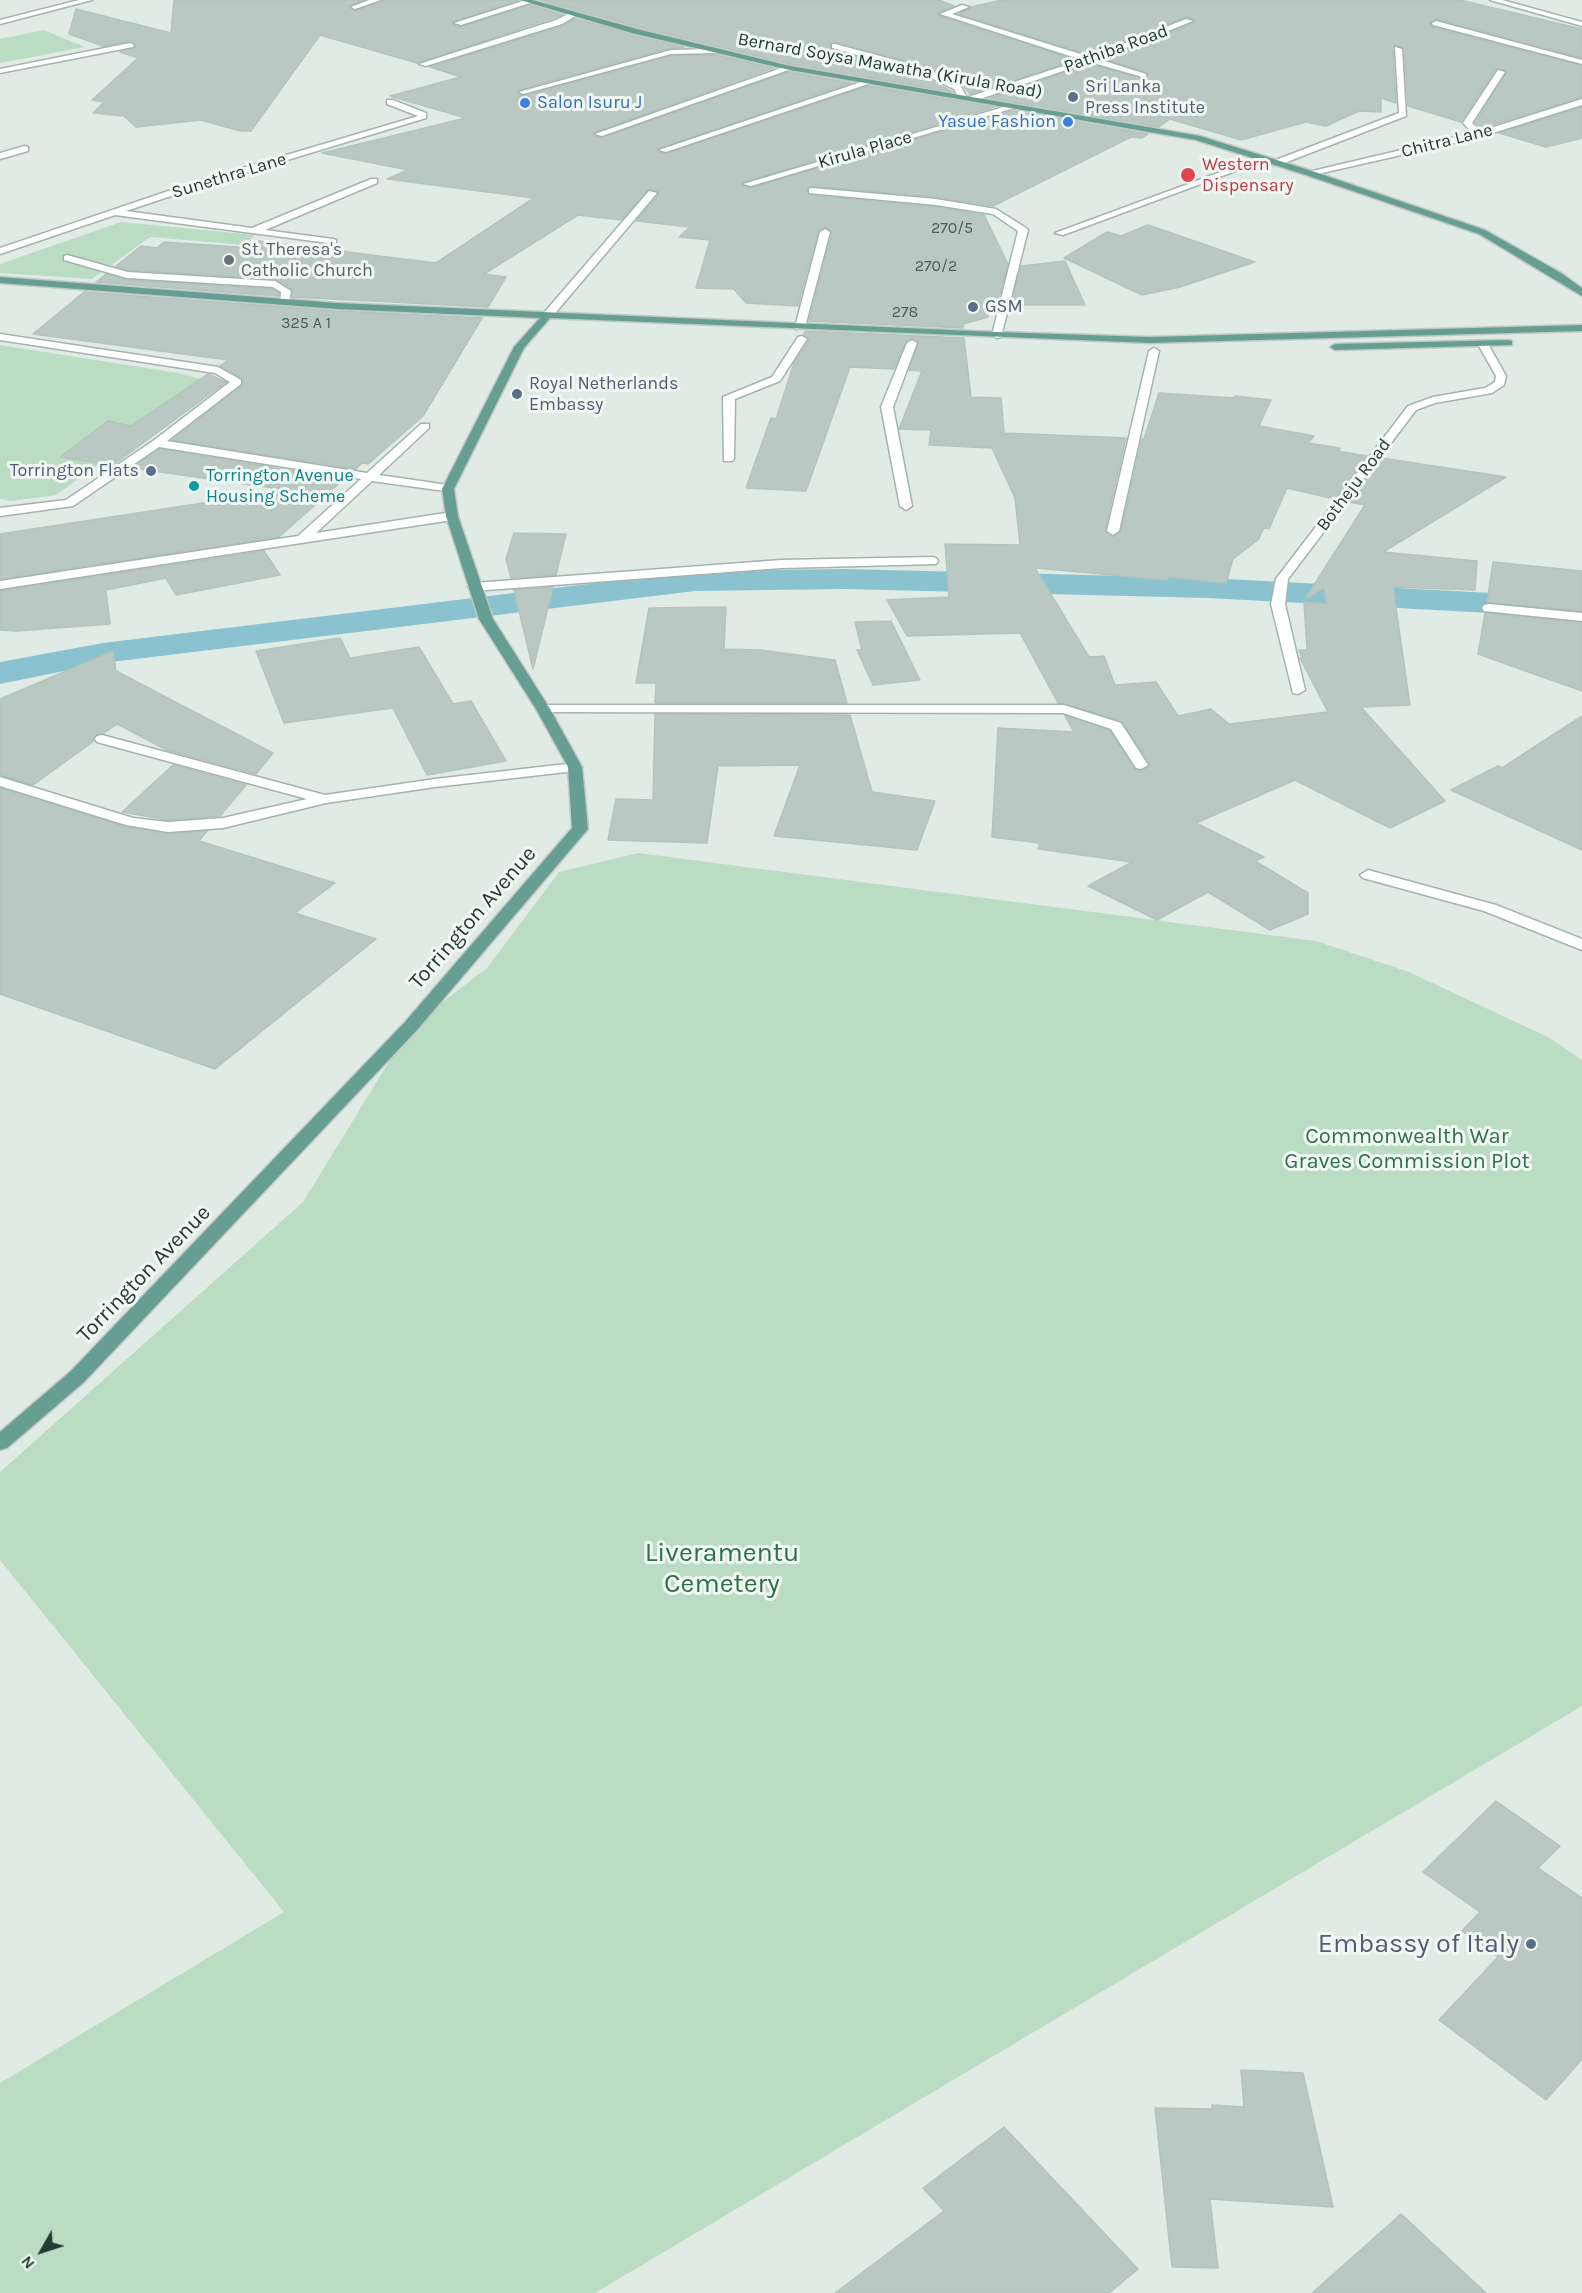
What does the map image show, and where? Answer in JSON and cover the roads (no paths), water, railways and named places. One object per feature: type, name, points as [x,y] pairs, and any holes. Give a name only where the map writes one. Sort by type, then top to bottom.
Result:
[{"type":"main road","name":"Bernard Soysa Mawatha (Kirula Road)","points":[[527,1],[712,51],[790,68],[1197,138],[1309,173],[1482,232],[1557,275],[1582,293]]},
{"type":"main road","points":[[0,280],[759,336]]},
{"type":"main road","points":[[24,294],[330,314],[544,320],[802,336],[997,335],[1150,340],[1582,328]]},
{"type":"main road","points":[[448,489],[519,346],[544,320]]},
{"type":"main road","points":[[1560,340],[1582,339]]},
{"type":"main road","points":[[857,341],[936,344]]},
{"type":"main road","points":[[1320,348],[1516,342]]},
{"type":"main road","points":[[1075,349],[1154,351],[1249,349]]},
{"type":"main road","name":"Torrington Avenue","points":[[0,1443],[77,1377],[411,1026],[580,829],[575,767],[543,709],[486,618],[452,516],[448,489]]},
{"type":"street","points":[[0,22],[88,0]]},
{"type":"street","points":[[355,7],[377,0]]},
{"type":"street","points":[[1494,0],[1582,24]]},
{"type":"street","points":[[1509,3],[1522,0]]},
{"type":"street","points":[[458,23],[527,1]]},
{"type":"street","points":[[965,8],[944,14],[1084,61]]},
{"type":"street","points":[[423,64],[559,22],[573,15]]},
{"type":"street","name":"Pathiba Road","points":[[974,98],[1084,61],[1189,21]]},
{"type":"street","points":[[1436,23],[1582,62]]},
{"type":"street","points":[[0,71],[130,45]]},
{"type":"street","points":[[835,45],[922,70],[957,87],[962,96]]},
{"type":"street","points":[[1013,46],[1143,76]]},
{"type":"street","points":[[1276,163],[1403,114],[1398,49]]},
{"type":"street","points":[[523,92],[647,57],[671,52],[712,51]]},
{"type":"street","points":[[513,99],[625,66],[647,57]]},
{"type":"street","points":[[599,134],[790,68]]},
{"type":"street","points":[[1480,134],[1467,123],[1501,72]]},
{"type":"street","points":[[663,150],[870,82]]},
{"type":"street","name":"Sunethra Lane","points":[[0,251],[195,185],[422,118],[423,115],[390,102]]},
{"type":"street","name":"Chitra Lane","points":[[1309,173],[1480,134],[1582,102]]},
{"type":"street","name":"Kirula Place","points":[[748,184],[1017,106]]},
{"type":"street","points":[[0,156],[25,149]]},
{"type":"street","points":[[1060,233],[1264,159]]},
{"type":"street","points":[[253,232],[374,181]]},
{"type":"street","points":[[812,191],[936,202],[996,212],[1023,230],[997,335]]},
{"type":"street","points":[[544,320],[652,193]]},
{"type":"street","points":[[112,213],[333,242]]},
{"type":"street","points":[[728,459],[729,398],[776,379],[802,336],[825,232]]},
{"type":"street","points":[[67,258],[127,275],[275,284],[286,291],[284,302]]},
{"type":"street","points":[[0,337],[218,370],[237,382],[157,444],[69,503],[0,512]]},
{"type":"street","points":[[906,506],[887,406],[912,343]]},
{"type":"street","name":"Botheju Road","points":[[1298,690],[1278,604],[1282,579],[1412,408],[1433,400],[1488,391],[1500,382],[1501,376],[1483,344]]},
{"type":"street","points":[[1113,531],[1154,351]]},
{"type":"street","points":[[302,539],[425,426]]},
{"type":"street","points":[[157,444],[448,489]]},
{"type":"street","points":[[0,585],[452,516]]},
{"type":"street","points":[[474,587],[781,564],[932,561]]},
{"type":"street","points":[[1489,608],[1582,617]]},
{"type":"street","points":[[543,709],[1064,709],[1116,726],[1141,765]]},
{"type":"street","points":[[102,739],[326,799]]},
{"type":"street","points":[[0,781],[131,822],[168,827],[223,823],[326,799],[435,783],[575,767]]},
{"type":"street","points":[[1368,874],[1490,908],[1582,945]]},
{"type":"waterway","points":[[0,673],[103,653],[695,581],[845,579],[1208,588],[1491,603],[1582,612]]},
{"type":"place","name":"Sri Lanka Press Institute","points":[[1073,97]]},
{"type":"place","name":"Salon Isuru J","points":[[525,103]]},
{"type":"place","name":"Yasue Fashion","points":[[1068,122]]},
{"type":"place","name":"Western Dispensary","points":[[1188,175]]},
{"type":"place","name":"St. Theresa's Catholic Church","points":[[229,260]]},
{"type":"place","name":"GSM","points":[[973,307]]},
{"type":"place","name":"Royal Netherlands Embassy","points":[[517,394]]},
{"type":"place","name":"Torrington Flats","points":[[151,471]]},
{"type":"place","name":"Torrington Avenue Housing Scheme","points":[[194,486]]},
{"type":"place","name":"Embassy of Italy","points":[[1531,1944]]},
{"type":"park label","name":"Commonwealth War Graves Commission Plot","points":[[1407,1150]]},
{"type":"park label","name":"Liveramentu Cemetery","points":[[722,1568]]}]
